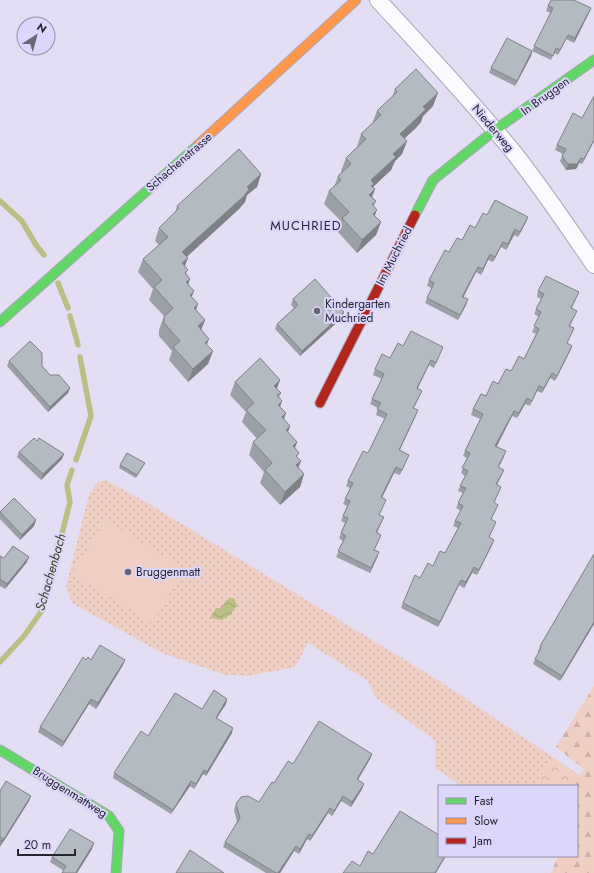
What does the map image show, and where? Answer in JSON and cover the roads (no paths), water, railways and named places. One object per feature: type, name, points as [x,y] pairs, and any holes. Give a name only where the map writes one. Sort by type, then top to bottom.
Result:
[{"type":"street","name":"Schachenstrasse","points":[[0,322],[233,114],[356,0]]},
{"type":"street","name":"Niederweg","points":[[378,0],[495,130],[557,210],[594,265]]},
{"type":"street","name":"In Bruggen","points":[[495,130],[594,60]]},
{"type":"street","name":"Im Muchried","points":[[320,403],[433,180],[495,130]]},
{"type":"street","name":"Bruggenmattweg","points":[[0,750],[109,816],[119,831],[116,873]]},
{"type":"water","name":"Bruggenmatt","points":[[229,598],[234,598],[237,606],[233,610],[232,614],[222,620],[210,618],[216,608],[220,608]]},
{"type":"waterway","name":"Schachenbach","points":[[0,201],[22,221],[36,245],[44,255]]},
{"type":"waterway","name":"Schachenbach","points":[[58,283],[68,308]]},
{"type":"waterway","name":"Schachenbach","points":[[70,316],[78,345]]},
{"type":"waterway","name":"Schachenbach","points":[[76,460],[91,416],[80,357]]},
{"type":"waterway","name":"Schachenbach","points":[[0,662],[24,636],[43,609],[45,592],[53,569],[70,502],[67,485],[72,470]]},
{"type":"place","name":"Kindergarten Muchried","points":[[317,311]]},
{"type":"place","name":"Bruggenmatt","points":[[128,572]]},
{"type":"district","name":"MUCHRIED","points":[[306,225]]}]
